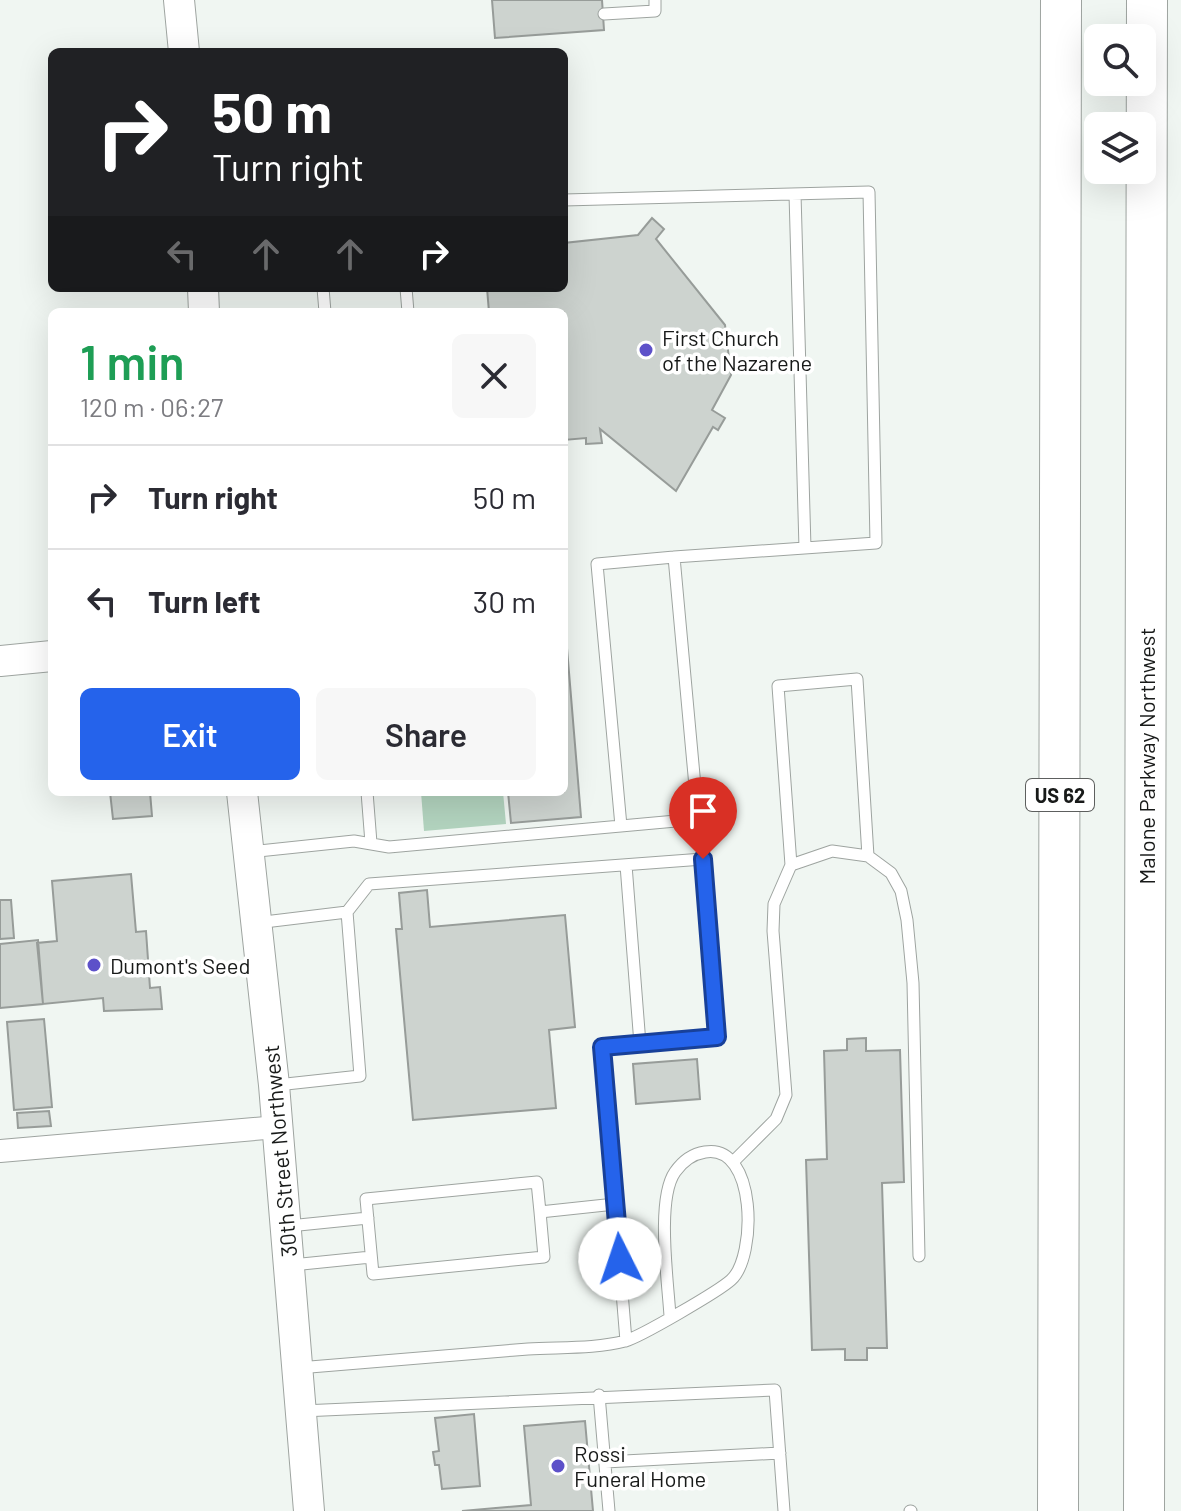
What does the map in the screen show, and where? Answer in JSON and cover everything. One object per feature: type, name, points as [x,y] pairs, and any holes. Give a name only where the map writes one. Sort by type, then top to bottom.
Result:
[{"type":"highway","name":"US 62","points":[[1058,1511],[1061,0]]},
{"type":"highway","name":"Malone Parkway Northwest","points":[[1144,1511],[1147,0]]},
{"type":"main road","points":[[179,0],[184,48]]},
{"type":"main road","points":[[0,661],[48,656]]},
{"type":"main road","name":"30th Street Northwest","points":[[242,796],[278,1127],[309,1511]]},
{"type":"street","points":[[0,1151],[278,1127]]},
{"type":"lane","points":[[604,14],[655,11],[655,0]]},
{"type":"lane","points":[[568,200],[869,192],[876,543],[597,564],[621,826]]},
{"type":"lane","points":[[795,194],[805,548]]},
{"type":"lane","points":[[249,852],[354,841],[389,847],[698,819],[674,557]]},
{"type":"lane","points":[[734,1161],[776,1119],[785,1102],[772,922],[778,887],[791,865],[778,686],[857,679],[868,856]]},
{"type":"lane","points":[[367,796],[371,843]]},
{"type":"lane","points":[[791,865],[832,851],[868,856],[891,873],[901,891],[907,920],[913,997],[919,1256]]},
{"type":"lane","points":[[274,1085],[360,1076],[347,912],[369,884],[703,859],[717,1037],[602,1047],[626,1341]]},
{"type":"lane","points":[[626,865],[640,1044]]},
{"type":"lane","points":[[256,923],[347,912]]},
{"type":"lane","points":[[297,1368],[626,1341],[721,1288],[740,1268],[746,1239],[742,1176],[734,1161],[719,1152],[700,1153],[678,1167],[669,1183],[666,1211],[670,1316]]},
{"type":"lane","points":[[537,1182],[540,1212],[544,1257],[373,1274],[366,1199],[537,1182]]},
{"type":"lane","points":[[540,1212],[615,1204]]},
{"type":"lane","points":[[286,1226],[368,1218]]},
{"type":"lane","points":[[289,1265],[371,1257]]},
{"type":"lane","points":[[301,1411],[599,1395],[775,1390],[784,1511]]},
{"type":"lane","points":[[599,1395],[609,1511]]},
{"type":"lane","points":[[605,1462],[780,1453]]},
{"type":"green space","points":[[421,796],[503,796],[506,824],[424,831]]},
{"type":"building","points":[[492,0],[602,0],[604,30],[495,38]]},
{"type":"building","name":"First Church of the Nazarene","points":[[652,218],[664,229],[656,239],[725,325],[731,375],[712,410],[725,418],[718,430],[713,427],[676,491],[600,429],[602,443],[586,444],[586,438],[568,440],[568,308],[489,308],[487,292],[568,292],[568,243],[638,235]]},
{"type":"building","points":[[568,660],[581,817],[511,823],[508,796],[568,796]]},
{"type":"building","points":[[110,796],[150,796],[152,816],[113,819]]},
{"type":"building","name":"Dumont's Seed","points":[[131,874],[136,932],[146,931],[150,988],[160,987],[162,1009],[104,1011],[103,998],[43,1004],[37,943],[57,941],[52,881]]},
{"type":"building","points":[[427,890],[430,927],[565,915],[575,1027],[549,1030],[556,1108],[413,1120],[396,929],[402,929],[399,893]]},
{"type":"building","points":[[0,900],[11,900],[14,938],[0,939]]},
{"type":"building","points":[[38,940],[43,1004],[0,1008],[0,944]]},
{"type":"building","points":[[44,1019],[52,1107],[14,1110],[7,1022]]},
{"type":"building","points":[[866,1038],[866,1051],[900,1050],[904,1182],[882,1183],[887,1348],[867,1348],[867,1360],[845,1360],[845,1349],[812,1350],[806,1160],[827,1159],[824,1051],[847,1050],[847,1039]]},
{"type":"building","points":[[697,1059],[700,1099],[636,1104],[633,1064]]},
{"type":"building","points":[[49,1111],[51,1126],[18,1128],[17,1113]]},
{"type":"building","points":[[474,1414],[480,1486],[442,1489],[439,1465],[435,1465],[433,1452],[439,1451],[435,1418]]},
{"type":"building","name":"Rossi Funeral Home","points":[[585,1421],[593,1511],[462,1511],[531,1505],[524,1426]]},
{"type":"place","name":"First Church of the Nazarene","points":[[646,350]]},
{"type":"place","name":"Dumont's Seed","points":[[94,965]]},
{"type":"place","name":"Rossi Funeral Home","points":[[558,1466]]},
{"type":"route","points":[[620,1259],[602,1047],[717,1037],[703,859]]}]
